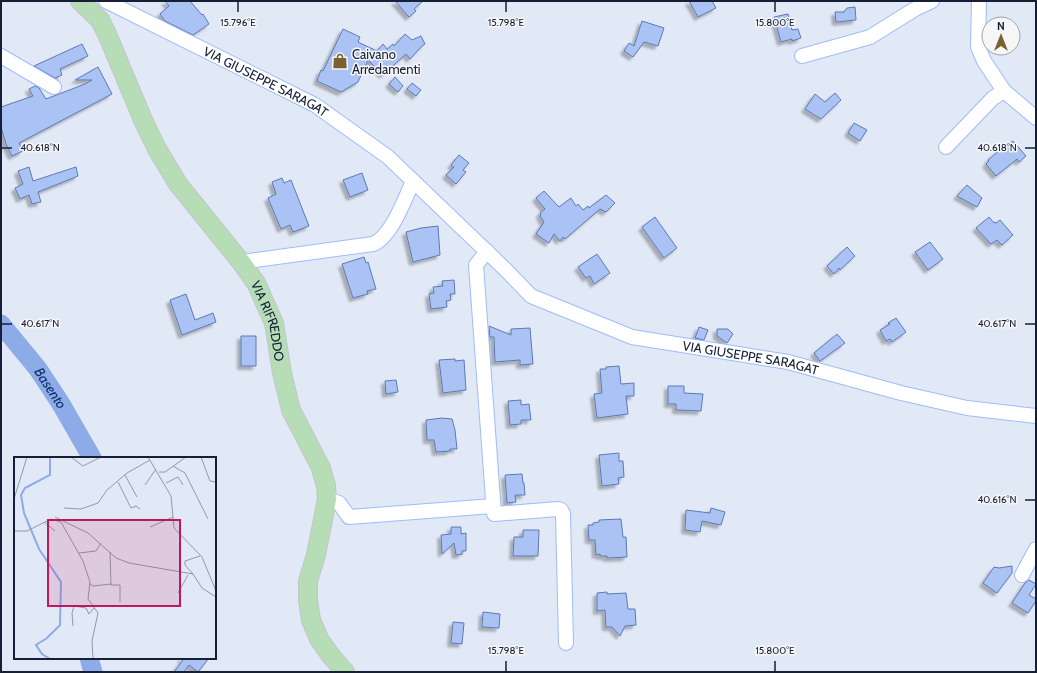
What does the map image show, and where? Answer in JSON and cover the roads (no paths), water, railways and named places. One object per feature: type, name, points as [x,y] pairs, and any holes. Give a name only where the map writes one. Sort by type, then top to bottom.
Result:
[{"type":"main road","name":"VIA RIFREDDO","points":[[80,1],[100,20],[143,120],[157,149],[178,184],[241,262],[256,283],[274,323],[290,410],[320,468],[326,486],[327,499],[316,554],[308,581],[308,600],[311,620],[319,639],[345,672]]},
{"type":"street","name":"VIA GIUSEPPE SARAGAT","points":[[106,1],[314,105],[388,157],[487,251],[531,296],[632,337],[788,362],[901,394],[967,408],[1036,416]]},
{"type":"street","points":[[802,56],[870,37],[915,9],[932,1]]},
{"type":"street","points":[[979,1],[978,47],[984,61],[1004,91],[1036,118]]},
{"type":"street","points":[[1,56],[54,87]]},
{"type":"street","points":[[946,147],[993,98],[1004,91]]},
{"type":"street","points":[[241,262],[379,242],[388,232],[413,181]]},
{"type":"street","points":[[487,251],[476,265],[494,510]]},
{"type":"street","points":[[327,499],[338,503],[349,517],[494,510],[561,510],[563,514],[566,643]]},
{"type":"street","points":[[1022,575],[1036,549]]},
{"type":"waterway","name":"Basento","points":[[1,324],[38,369],[61,404],[91,457]]},
{"type":"waterway","name":"Basento","points":[[89,659],[93,672]]},
{"type":"place","name":"Caivano Arredamenti","points":[[340,61]]}]
